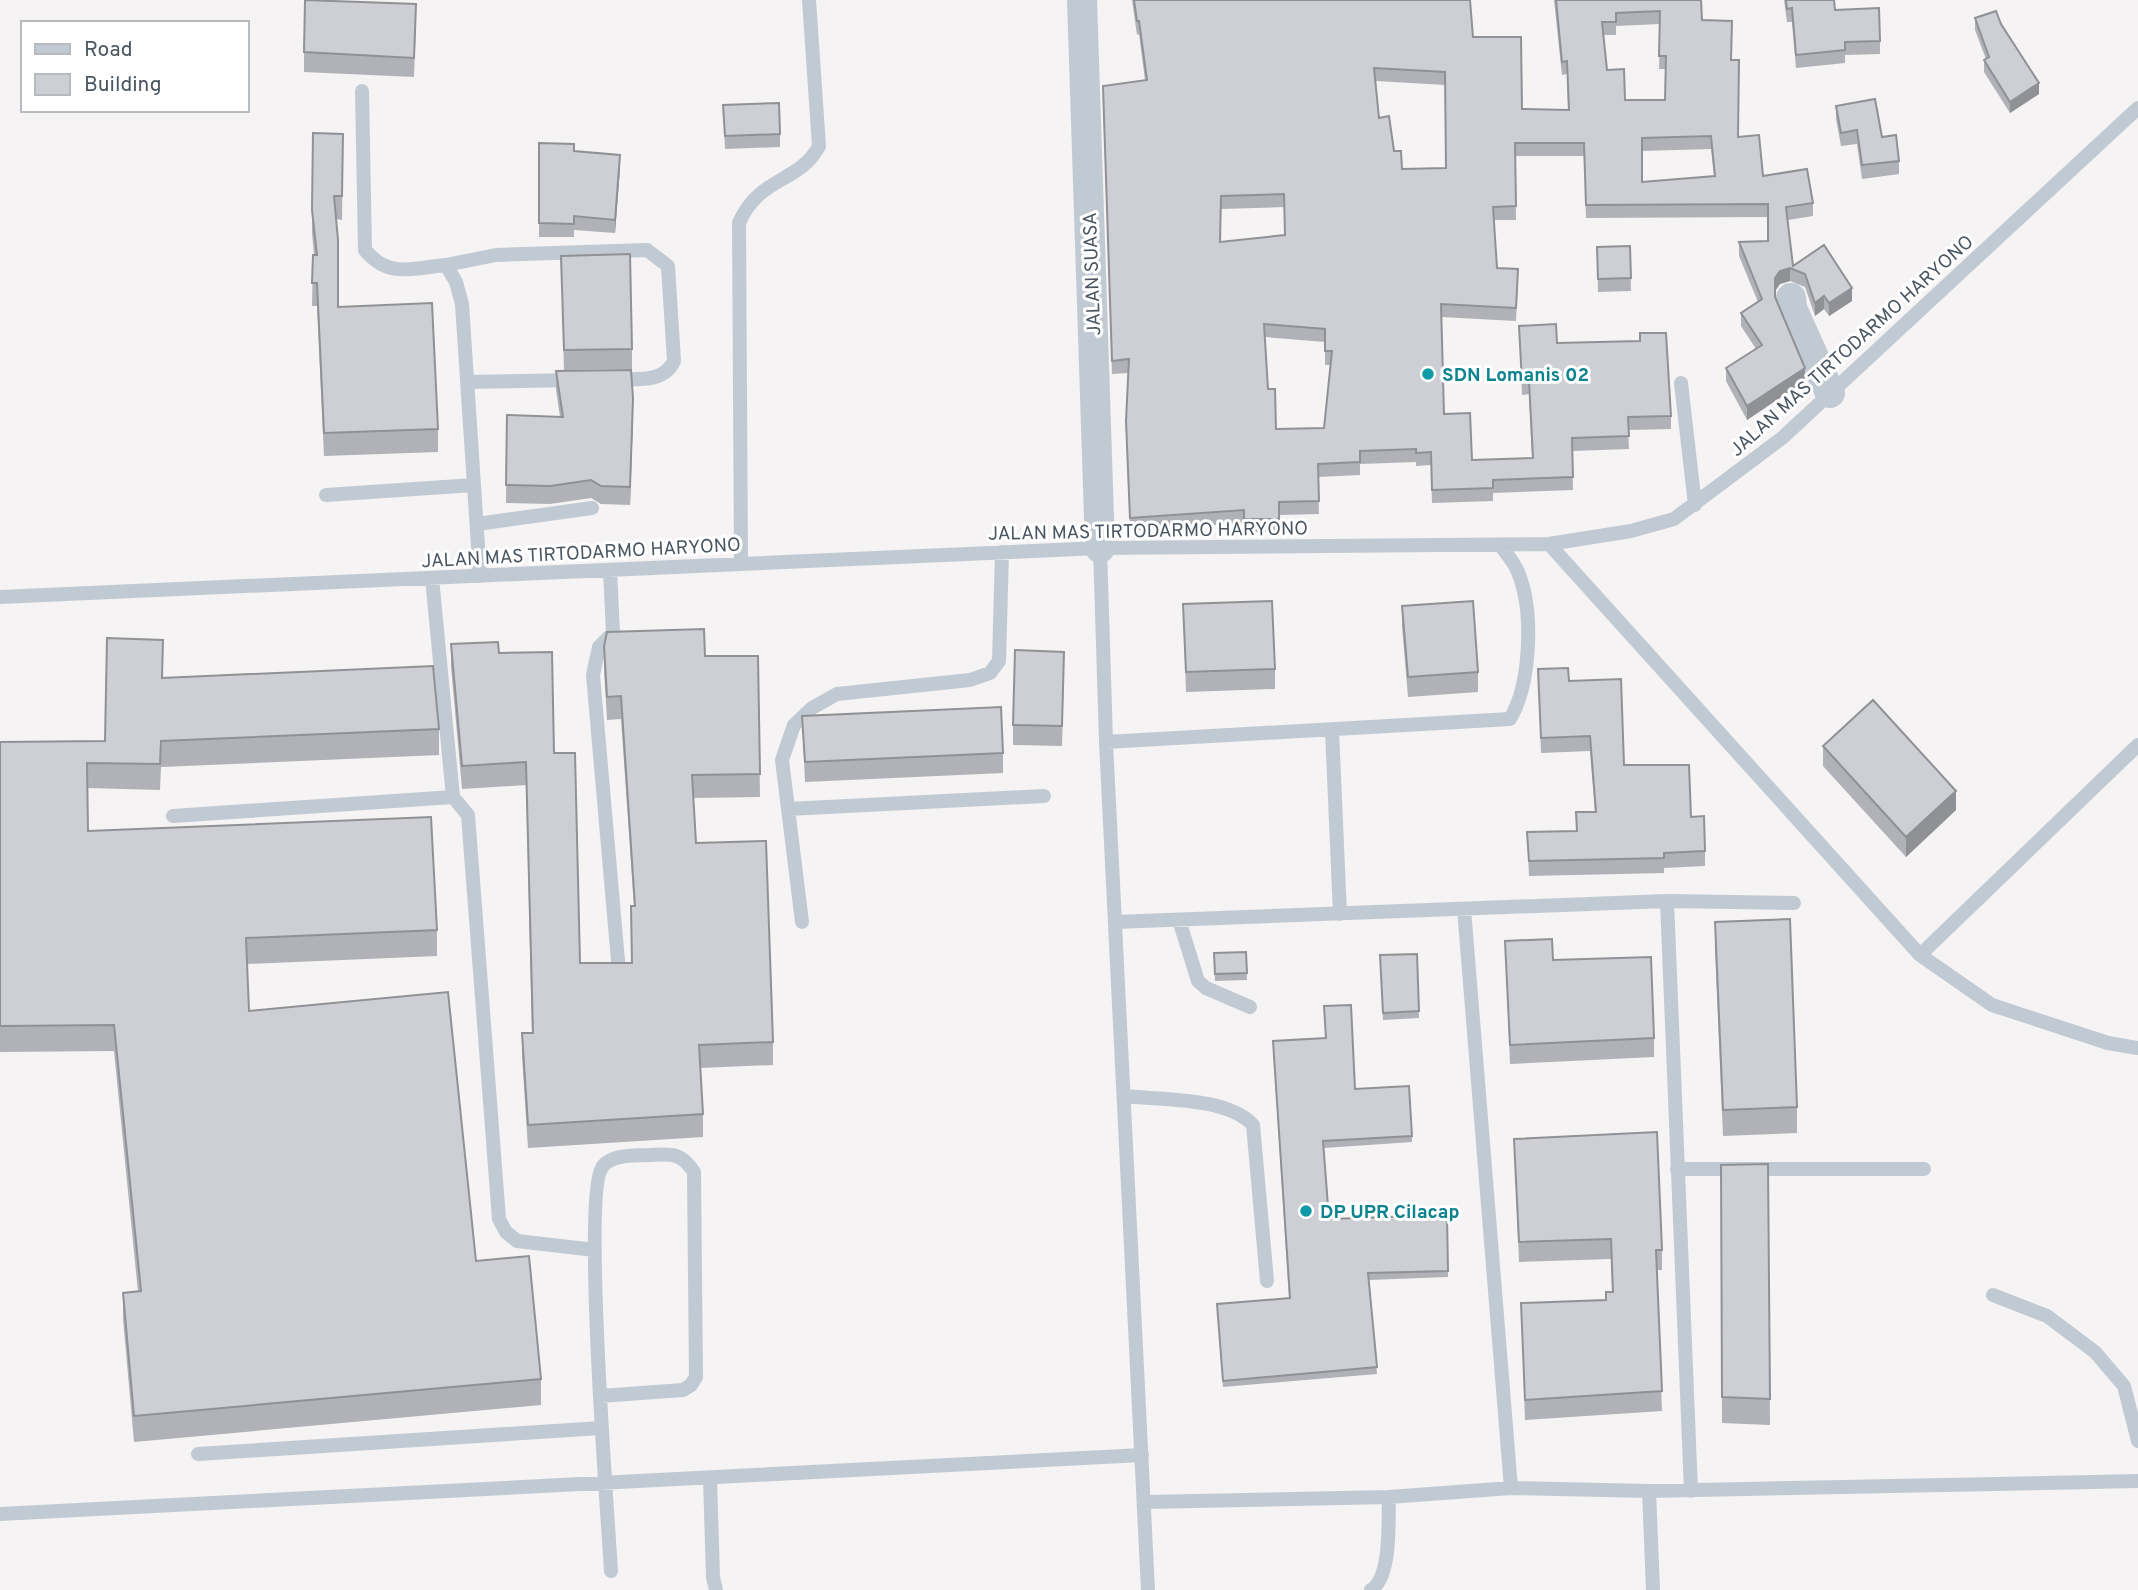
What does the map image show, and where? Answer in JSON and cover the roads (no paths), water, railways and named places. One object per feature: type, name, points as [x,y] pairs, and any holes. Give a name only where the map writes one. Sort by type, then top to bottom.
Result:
[{"type":"street","name":"JALAN SUASA","points":[[1083,0],[1100,548]]},
{"type":"street","points":[[1791,298],[1792,308],[1830,393]]},
{"type":"lane","points":[[741,564],[739,223],[746,207],[758,193],[804,166],[819,146],[809,0]]},
{"type":"lane","points":[[362,91],[365,250],[377,265],[389,269],[446,265],[496,255],[648,250],[668,266],[674,361],[670,370],[650,378],[467,382]]},
{"type":"lane","name":"JALAN MAS TIRTODARMO HARYONO","points":[[0,597],[1100,548],[1549,544],[1630,531],[1674,519],[1782,438],[2138,108]]},
{"type":"lane","points":[[446,265],[456,282],[462,304],[481,576]]},
{"type":"lane","points":[[1681,383],[1695,505]]},
{"type":"lane","points":[[326,495],[474,485]]},
{"type":"lane","points":[[477,524],[592,508]]},
{"type":"lane","points":[[1549,544],[1920,955],[1992,1005],[2108,1043],[2138,1048]]},
{"type":"lane","points":[[1106,741],[1510,719],[1520,703],[1527,660],[1526,605],[1518,571],[1500,545]]},
{"type":"lane","points":[[1100,548],[1106,741],[1148,1590]]},
{"type":"lane","points":[[802,922],[782,760],[794,725],[812,708],[836,694],[970,680],[990,673],[999,661],[1002,552]]},
{"type":"lane","points":[[610,570],[613,633],[622,643],[633,646]]},
{"type":"lane","points":[[432,578],[435,679],[453,797],[468,816],[499,1219],[506,1232],[517,1241],[595,1250]]},
{"type":"lane","points":[[613,633],[599,647],[593,675],[620,972]]},
{"type":"lane","points":[[1332,730],[1340,914]]},
{"type":"lane","points":[[1920,955],[2138,745]]},
{"type":"lane","points":[[788,809],[1044,796]]},
{"type":"lane","points":[[173,816],[453,797]]},
{"type":"lane","points":[[1115,922],[1667,901],[1794,903]]},
{"type":"lane","points":[[1667,901],[1691,1491]]},
{"type":"lane","points":[[1464,909],[1511,1488]]},
{"type":"lane","points":[[1179,920],[1198,981],[1206,988],[1250,1007]]},
{"type":"lane","points":[[1124,1096],[1226,1107],[1242,1114],[1253,1125],[1267,1281]]},
{"type":"lane","points":[[600,1395],[683,1390],[691,1385],[696,1377],[694,1172],[685,1159],[669,1154],[618,1158],[603,1165],[596,1178],[595,1250],[601,1428],[611,1571]]},
{"type":"lane","points":[[1677,1169],[1924,1169]]},
{"type":"lane","points":[[1993,1295],[2047,1316],[2095,1352],[2123,1386],[2138,1441]]},
{"type":"lane","points":[[198,1454],[601,1428]]},
{"type":"lane","points":[[0,1514],[1142,1455]]},
{"type":"lane","points":[[710,1478],[713,1577],[716,1590]]},
{"type":"lane","points":[[1144,1502],[1389,1497],[1511,1488],[1691,1491],[2138,1481]]},
{"type":"lane","points":[[1649,1491],[1653,1590]]},
{"type":"lane","points":[[1371,1590],[1377,1586],[1386,1562],[1389,1497]]},
{"type":"place","name":"SDN Lomanis 02","points":[[1428,374]]},
{"type":"place","name":"DP UPR Cilacap","points":[[1306,1211]]}]
